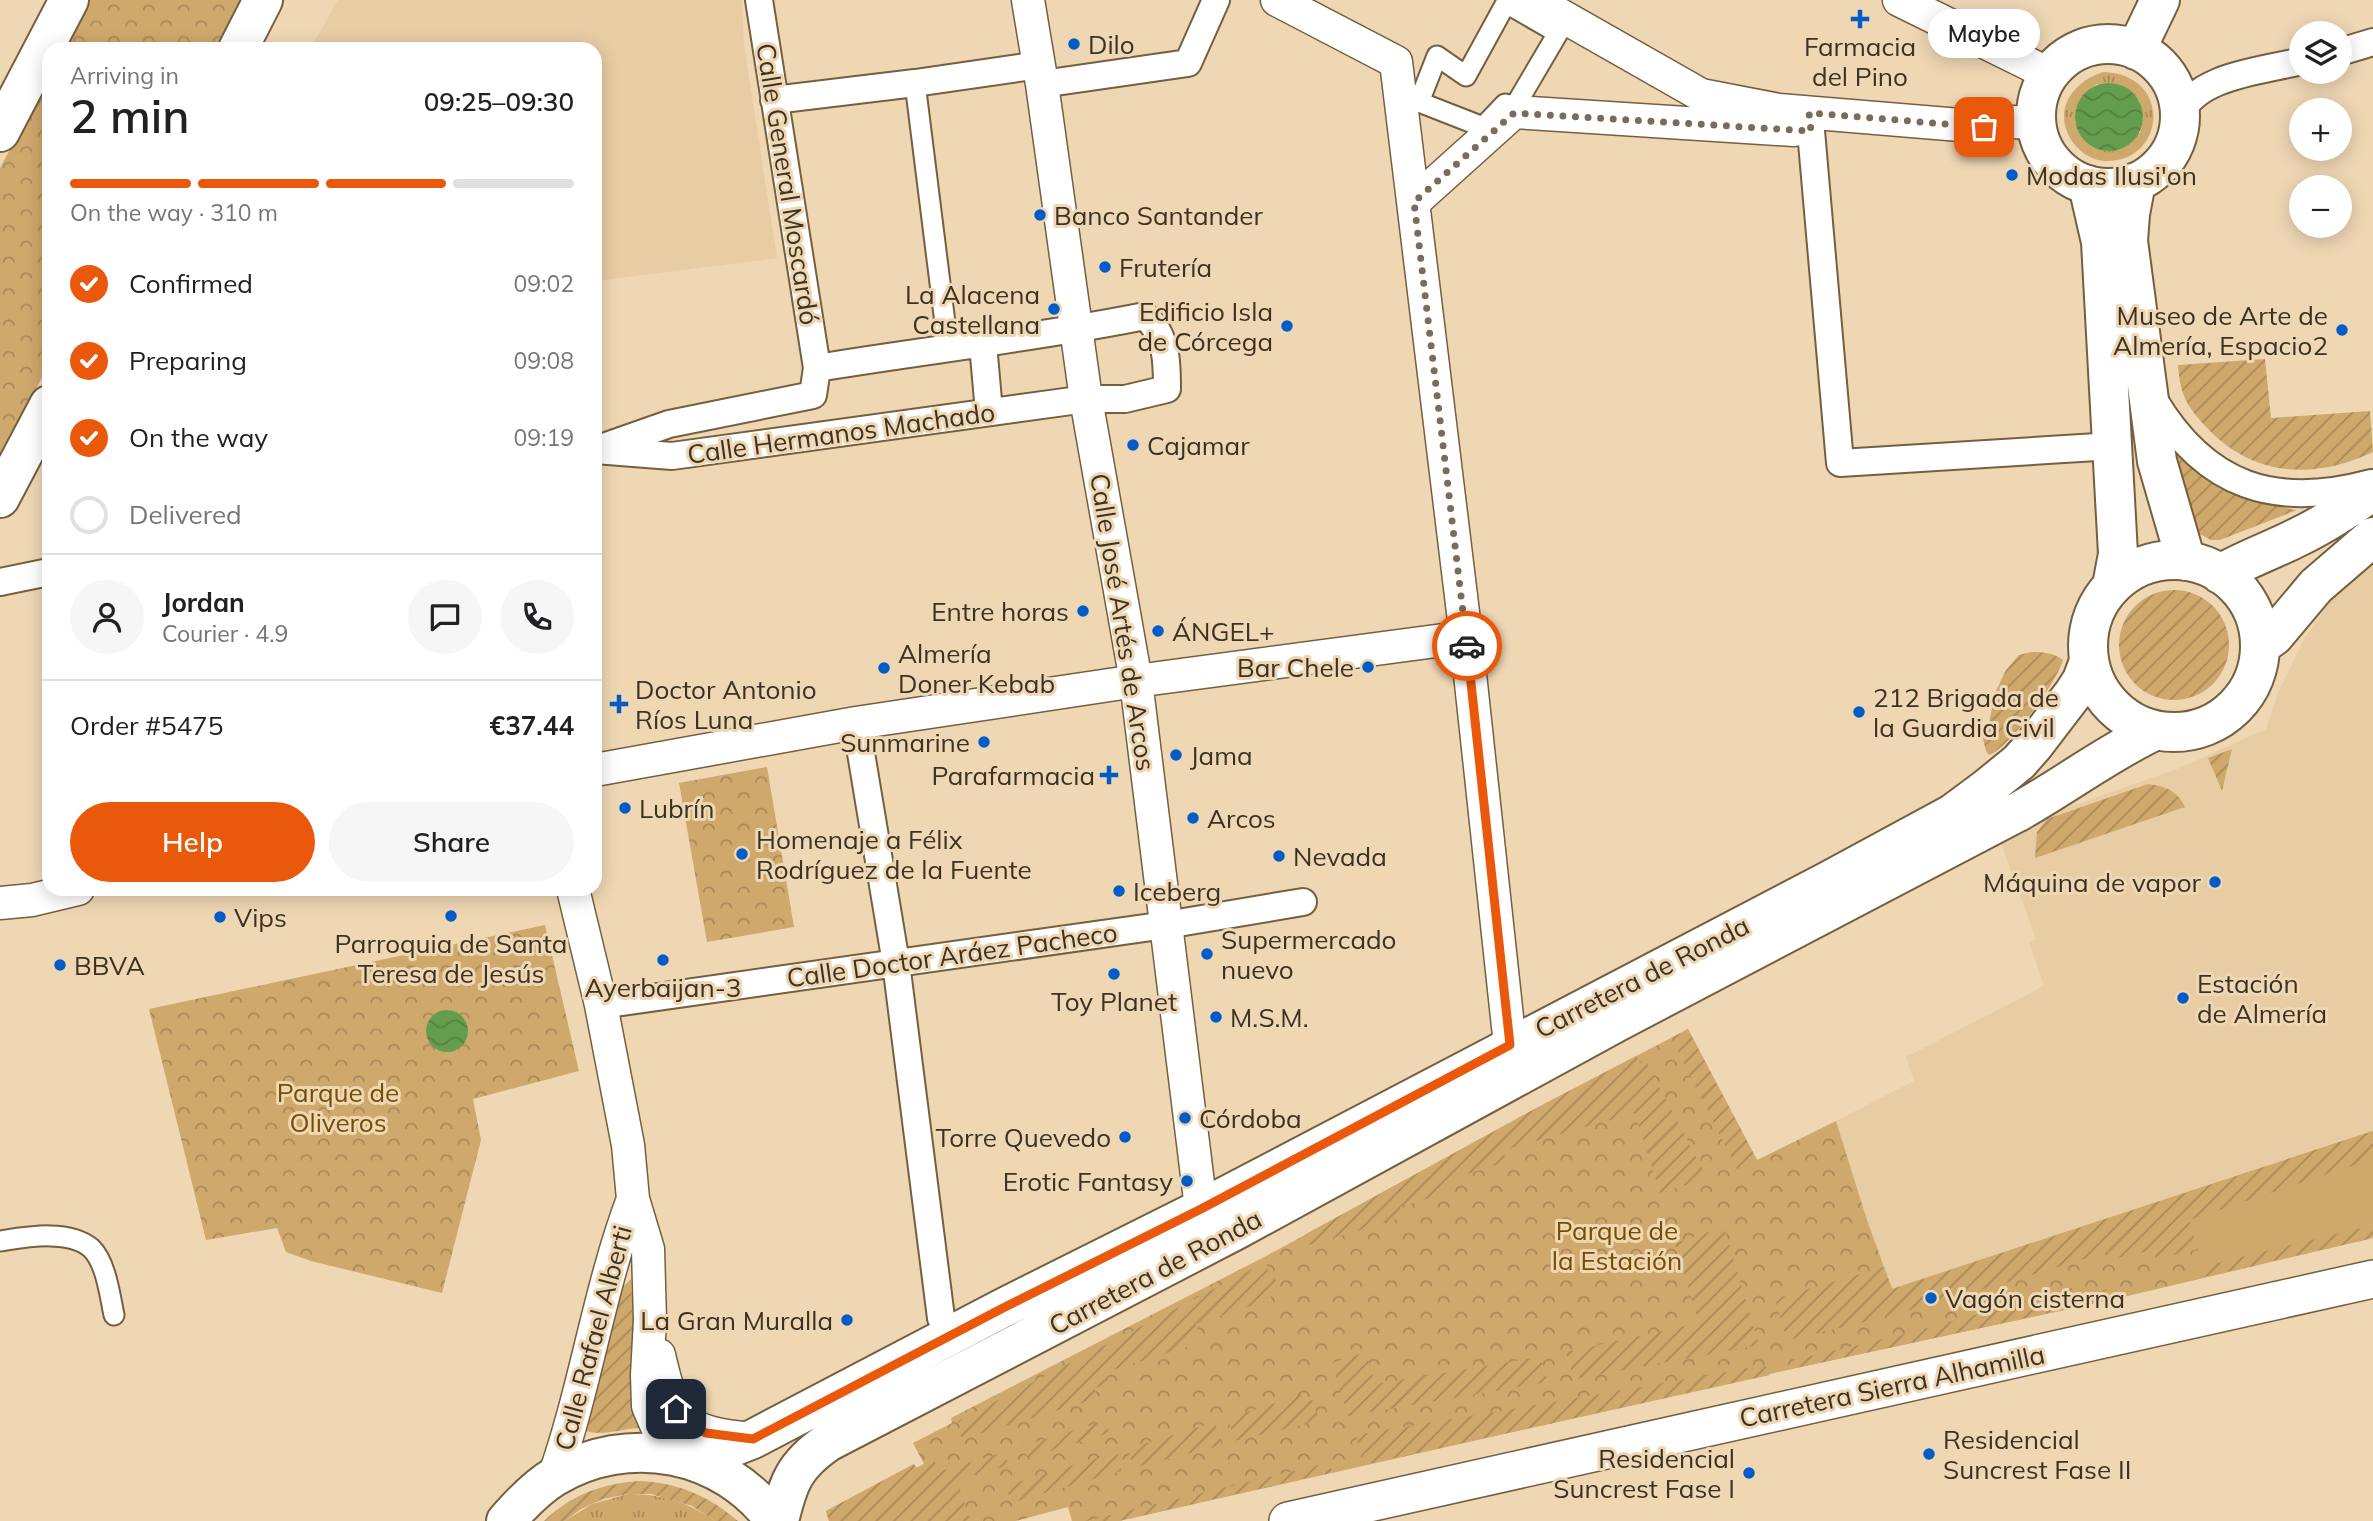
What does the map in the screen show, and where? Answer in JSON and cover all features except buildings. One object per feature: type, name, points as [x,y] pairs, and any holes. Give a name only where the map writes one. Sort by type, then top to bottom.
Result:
[{"type":"main road","points":[[47,42],[69,0]]},
{"type":"main road","points":[[241,42],[263,0]]},
{"type":"main road","points":[[2136,50],[2160,0]]},
{"type":"main road","points":[[2109,44],[2136,50],[2151,58],[2172,84],[2180,116],[2178,133],[2163,163],[2136,182],[2112,188],[2074,180],[2052,162],[2041,143],[2036,123],[2038,97],[2049,74],[2064,59],[2082,49],[2109,44]]},
{"type":"main road","points":[[0,132],[42,52]]},
{"type":"main road","points":[[2136,182],[2130,214],[2129,242],[2157,461],[2203,567],[2235,586],[2248,600],[2256,617],[2260,646],[2253,681],[2234,708],[2219,720],[2202,728],[2182,732],[2154,731],[2133,723],[2107,701],[2095,682],[2089,661],[2089,632],[2094,614],[2112,586],[2134,570],[2160,561],[2203,567],[2242,561],[2309,532],[2337,517],[2373,491]]},
{"type":"main road","points":[[2088,185],[2101,242],[2118,554],[2112,586]]},
{"type":"main road","points":[[0,498],[42,418]]},
{"type":"main road","points":[[2260,646],[2274,635],[2316,586],[2373,537]]},
{"type":"main road","name":"Carretera de Ronda","points":[[689,1458],[753,1439],[1201,1209],[1952,814],[1997,779],[2034,745],[2073,694],[2089,661]]},
{"type":"main road","name":"Carretera de Ronda","points":[[777,1521],[794,1472],[811,1453],[828,1442],[1205,1246],[1617,1022],[2016,813],[2127,744],[2154,731]]},
{"type":"main road","name":"Carretera Sierra Alhamilla","points":[[1288,1521],[2373,1279]]},
{"type":"main road","points":[[500,1521],[507,1521],[528,1498],[554,1477],[607,1457],[651,1453],[689,1458],[710,1465],[737,1482],[763,1504],[777,1521]]},
{"type":"street","name":"Calle General Moscardó","points":[[759,0],[817,368]]},
{"type":"street","name":"Calle José Artés de Arcos","points":[[1028,0],[1041,75],[1075,330],[1136,681],[1205,1246]]},
{"type":"street","points":[[774,100],[915,83],[1188,64],[1216,0]]},
{"type":"street","points":[[1277,0],[1396,62],[1466,637],[1510,1045]]},
{"type":"street","points":[[1534,0],[1701,95],[1779,110],[1810,122]]},
{"type":"street","points":[[1899,0],[2049,74]]},
{"type":"street","points":[[1506,2],[1558,33],[1515,106],[1505,104],[1483,127],[1419,103],[1437,56],[1466,76],[1506,2]]},
{"type":"street","points":[[2352,48],[2373,42]]},
{"type":"street","points":[[2180,116],[2184,106],[2212,82],[2289,64]]},
{"type":"street","points":[[915,83],[948,347]]},
{"type":"street","points":[[1414,202],[1514,113],[1984,127],[2012,122],[2036,123]]},
{"type":"street","points":[[1810,122],[1840,463],[2113,446]]},
{"type":"street","name":"Calle Hermanos Machado","points":[[602,451],[672,456],[1086,399],[1125,399],[1167,389],[1167,354],[1156,326],[1145,316],[1075,330]]},
{"type":"street","points":[[817,368],[1075,330]]},
{"type":"street","points":[[983,344],[989,412]]},
{"type":"street","name":"Calle Hermanos Machado","points":[[602,448],[669,424],[813,395],[817,368]]},
{"type":"street","points":[[2148,389],[2165,418],[2184,442],[2221,472],[2247,485],[2277,493],[2320,494],[2373,483]]},
{"type":"street","points":[[813,395],[820,437]]},
{"type":"street","points":[[0,582],[42,573]]},
{"type":"street","points":[[602,769],[856,723],[1136,681],[1466,637]]},
{"type":"street","points":[[856,723],[896,963],[941,1318],[950,1337]]},
{"type":"street","points":[[0,903],[49,896]]},
{"type":"street","name":"Calle Rafael Alberti","points":[[575,896],[601,1005],[628,1145],[634,1199],[648,1249],[648,1406],[658,1429],[689,1458]]},
{"type":"street","name":"Calle Doctor Aráez Pacheco","points":[[601,1005],[1166,925],[1303,902]]},
{"type":"street","name":"Calle Rafael Alberti","points":[[554,1477],[599,1319],[617,1242],[634,1199]]},
{"type":"street","points":[[0,1241],[65,1236],[91,1248],[104,1271],[114,1315]]},
{"type":"street","name":"Calle Rafael Alberti","points":[[650,1320],[667,1390],[682,1417],[706,1433],[753,1439]]},
{"type":"shaded area","points":[[338,0],[742,0],[744,45],[777,258],[602,280],[602,42],[314,42]]},
{"type":"shaded area","points":[[2373,558],[2373,1131],[1892,1289],[1836,1121],[1914,1081],[1906,1057],[2044,986],[2029,942],[2036,939],[1999,838],[2055,812],[2177,769],[2266,729],[2278,693],[2304,639],[2338,591]]},
{"type":"green space","points":[[90,0],[242,0],[221,42],[68,42]]},
{"type":"green space","points":[[2103,72],[2126,77],[2142,87],[2151,102],[2153,118],[2150,135],[2140,149],[2125,158],[2104,161],[2089,156],[2073,142],[2065,127],[2064,116],[2070,97],[2093,76]],"holes":[[[2097,84],[2138,99],[2143,116],[2140,133],[2075,123],[2080,100]]]},
{"type":"green space","points":[[42,90],[42,377],[0,457],[0,168]]},
{"type":"green space","points":[[2265,359],[2271,418],[2370,411],[2373,452],[2352,461],[2308,470],[2267,465],[2227,446],[2190,408],[2183,393],[2178,365]]},
{"type":"green space","points":[[2169,443],[2196,470],[2227,489],[2261,502],[2297,510],[2220,540],[2211,540],[2198,533]]},
{"type":"green space","points":[[2174,590],[2195,594],[2213,606],[2225,624],[2229,645],[2225,666],[2213,684],[2195,696],[2174,700],[2153,696],[2135,684],[2123,666],[2119,645],[2123,624],[2135,606],[2153,594]]},
{"type":"green space","points":[[2031,652],[2052,654],[2063,660],[2052,683],[2020,728],[1998,750],[1989,755],[1981,731],[1989,723],[1995,693],[2006,670],[2019,655]]},
{"type":"green space","points":[[2232,749],[2222,791],[2208,758]]},
{"type":"green space","points":[[767,767],[794,927],[707,942],[679,783]]},
{"type":"green space","points":[[2148,784],[2170,790],[2179,797],[2185,807],[2035,858],[2037,832],[2047,819]]},
{"type":"green space","name":"Parque de Oliveros","points":[[545,925],[579,1071],[473,1099],[481,1140],[442,1293],[311,1261],[286,1252],[277,1228],[206,1240],[149,1009]]},
{"type":"green space","name":"Parque de la Estación","points":[[1688,1029],[1757,1160],[1836,1121],[1892,1289],[2373,1131],[2373,1238],[2119,1298],[1119,1521],[1072,1521],[1068,1507],[1016,1521],[829,1521],[826,1511],[914,1464],[916,1468],[924,1464],[913,1443],[952,1423],[951,1418],[1268,1255],[1529,1112]]},
{"type":"green space","points":[[1688,1029],[1757,1160],[1738,1171],[1671,1038]]},
{"type":"green space","points":[[1636,1056],[1641,1063],[1646,1061],[1707,1178],[1660,1193],[1635,1113],[1504,1150],[1505,1162],[1448,1180],[1449,1192],[1400,1207],[1401,1218],[1309,1245],[1306,1234]]},
{"type":"green space","points":[[2373,1131],[2373,1159],[2190,1220],[2198,1249],[2156,1259],[2153,1250],[2108,1260],[2104,1253],[1907,1311],[1787,1340],[1775,1299],[1884,1267],[1892,1289]]},
{"type":"green space","points":[[2373,1159],[2373,1225],[2200,1267],[2198,1249],[2189,1220]]},
{"type":"green space","points":[[2373,1225],[2373,1238],[2203,1277],[2200,1267]]},
{"type":"green space","points":[[1724,1227],[1759,1345],[1574,1379],[1566,1352],[1699,1323],[1675,1243]]},
{"type":"green space","points":[[1266,1262],[1269,1274],[1273,1274],[1280,1291],[1270,1294],[1271,1299],[1196,1324],[1199,1335],[1188,1338],[1190,1346],[1103,1373],[1106,1385],[1094,1388],[1098,1398],[963,1439],[957,1430],[961,1427],[958,1421]]},
{"type":"green space","points":[[631,1279],[636,1386],[641,1426],[611,1432],[590,1432],[584,1430],[623,1287]]},
{"type":"green space","points":[[2117,1287],[2119,1298],[1796,1368],[1793,1360],[1905,1334],[2072,1288],[2074,1297]]},
{"type":"green space","points":[[1366,1352],[1375,1384],[1540,1357],[1548,1382],[1348,1416],[1332,1363]]},
{"type":"green space","points":[[1765,1365],[1770,1375],[1363,1465],[1356,1435],[1612,1392]]},
{"type":"green space","points":[[1301,1395],[1302,1401],[1313,1400],[1319,1421],[1234,1441],[1228,1418]]},
{"type":"green space","points":[[1105,1421],[1109,1433],[1028,1458],[1022,1446]]},
{"type":"green space","points":[[1215,1422],[1222,1445],[1133,1468],[1128,1449]]},
{"type":"green space","points":[[1004,1452],[1009,1465],[957,1479],[970,1521],[829,1521],[826,1511],[914,1464],[916,1468],[934,1460],[941,1471]]},
{"type":"green space","points":[[1117,1452],[1121,1471],[1011,1503],[1006,1486]]},
{"type":"green space","points":[[1328,1463],[1332,1472],[1119,1521],[1085,1521]]},
{"type":"green space","points":[[640,1481],[693,1492],[716,1504],[738,1521],[715,1521],[692,1506],[651,1494],[628,1494],[603,1499],[581,1509],[565,1521],[544,1521],[565,1504],[588,1492],[613,1484]]},
{"type":"green space","points":[[628,1494],[674,1500],[715,1521],[565,1521],[592,1504]]},
{"type":"water","points":[[2109,83],[2122,86],[2133,93],[2140,104],[2143,117],[2140,130],[2133,141],[2122,148],[2109,151],[2096,148],[2085,141],[2078,130],[2075,117],[2078,104],[2085,93],[2096,86]]},
{"type":"water","points":[[447,1010],[462,1016],[468,1031],[462,1046],[447,1052],[432,1046],[426,1031],[432,1016]]},
{"type":"way so far","points":[[1467,646],[1414,202],[1514,113],[1811,131],[1809,113],[1984,127]]},
{"type":"place","name":"Farmacia del Pino","points":[[1860,19]]},
{"type":"place","name":"Dilo","points":[[1074,44]]},
{"type":"place","name":"Maybe","points":[[1984,127]]},
{"type":"place","name":"Modas Ilusi'on","points":[[2012,175]]},
{"type":"place","name":"Banco Santander","points":[[1040,215]]},
{"type":"place","name":"Frutería","points":[[1105,267]]},
{"type":"place","name":"La Alacena Castellana","points":[[1054,309]]},
{"type":"place","name":"Edificio Isla de Córcega","points":[[1287,326]]},
{"type":"place","name":"Museo de Arte de Almería, Espacio2","points":[[2342,330]]},
{"type":"place","name":"Cajamar","points":[[1133,445]]},
{"type":"place","name":"Entre horas","points":[[1083,611]]},
{"type":"place","name":"ÁNGEL+","points":[[1158,631]]},
{"type":"place","name":"Bar Chele","points":[[1368,667]]},
{"type":"place","name":"Almería Doner Kebab","points":[[884,668]]},
{"type":"place","name":"Doctor Antonio Ríos Luna","points":[[619,704]]},
{"type":"place","name":"212 Brigada de la Guardia Civil","points":[[1859,712]]},
{"type":"place","name":"Sunmarine","points":[[984,742]]},
{"type":"place","name":"Jama","points":[[1176,755]]},
{"type":"place","name":"Parafarmacia","points":[[1109,775]]},
{"type":"place","name":"Lubrín","points":[[625,808]]},
{"type":"place","name":"Arcos","points":[[1193,818]]},
{"type":"place","name":"Homenaje a Félix Rodríguez de la Fuente","points":[[742,854]]},
{"type":"place","name":"Nevada","points":[[1279,856]]},
{"type":"place","name":"Máquina de vapor","points":[[2215,882]]},
{"type":"place","name":"Iceberg","points":[[1119,891]]},
{"type":"place","name":"Parroquia de Santa Teresa de Jesús","points":[[451,916]]},
{"type":"place","name":"Vips","points":[[220,917]]},
{"type":"place","name":"Supermercado nuevo","points":[[1207,954]]},
{"type":"place","name":"Ayerbaijan-3","points":[[663,960]]},
{"type":"place","name":"BBVA","points":[[60,965]]},
{"type":"place","name":"Toy Planet","points":[[1114,974]]},
{"type":"place","name":"Estación de Almería","points":[[2183,998]]},
{"type":"place","name":"M.S.M.","points":[[1216,1017]]},
{"type":"place","name":"Córdoba","points":[[1185,1118]]},
{"type":"place","name":"Torre Quevedo","points":[[1125,1137]]},
{"type":"place","name":"Erotic Fantasy","points":[[1187,1181]]},
{"type":"place","name":"Vagón cisterna","points":[[1931,1298]]},
{"type":"place","name":"La Gran Muralla","points":[[847,1320]]},
{"type":"place","name":"Residencial Suncrest Fase II","points":[[1929,1454]]},
{"type":"place","name":"Residencial Suncrest Fase I","points":[[1749,1473]]},
{"type":"route","points":[[676,1409],[689,1424],[706,1433],[753,1439],[1003,1308],[1201,1209],[1510,1045],[1467,646]]}]
